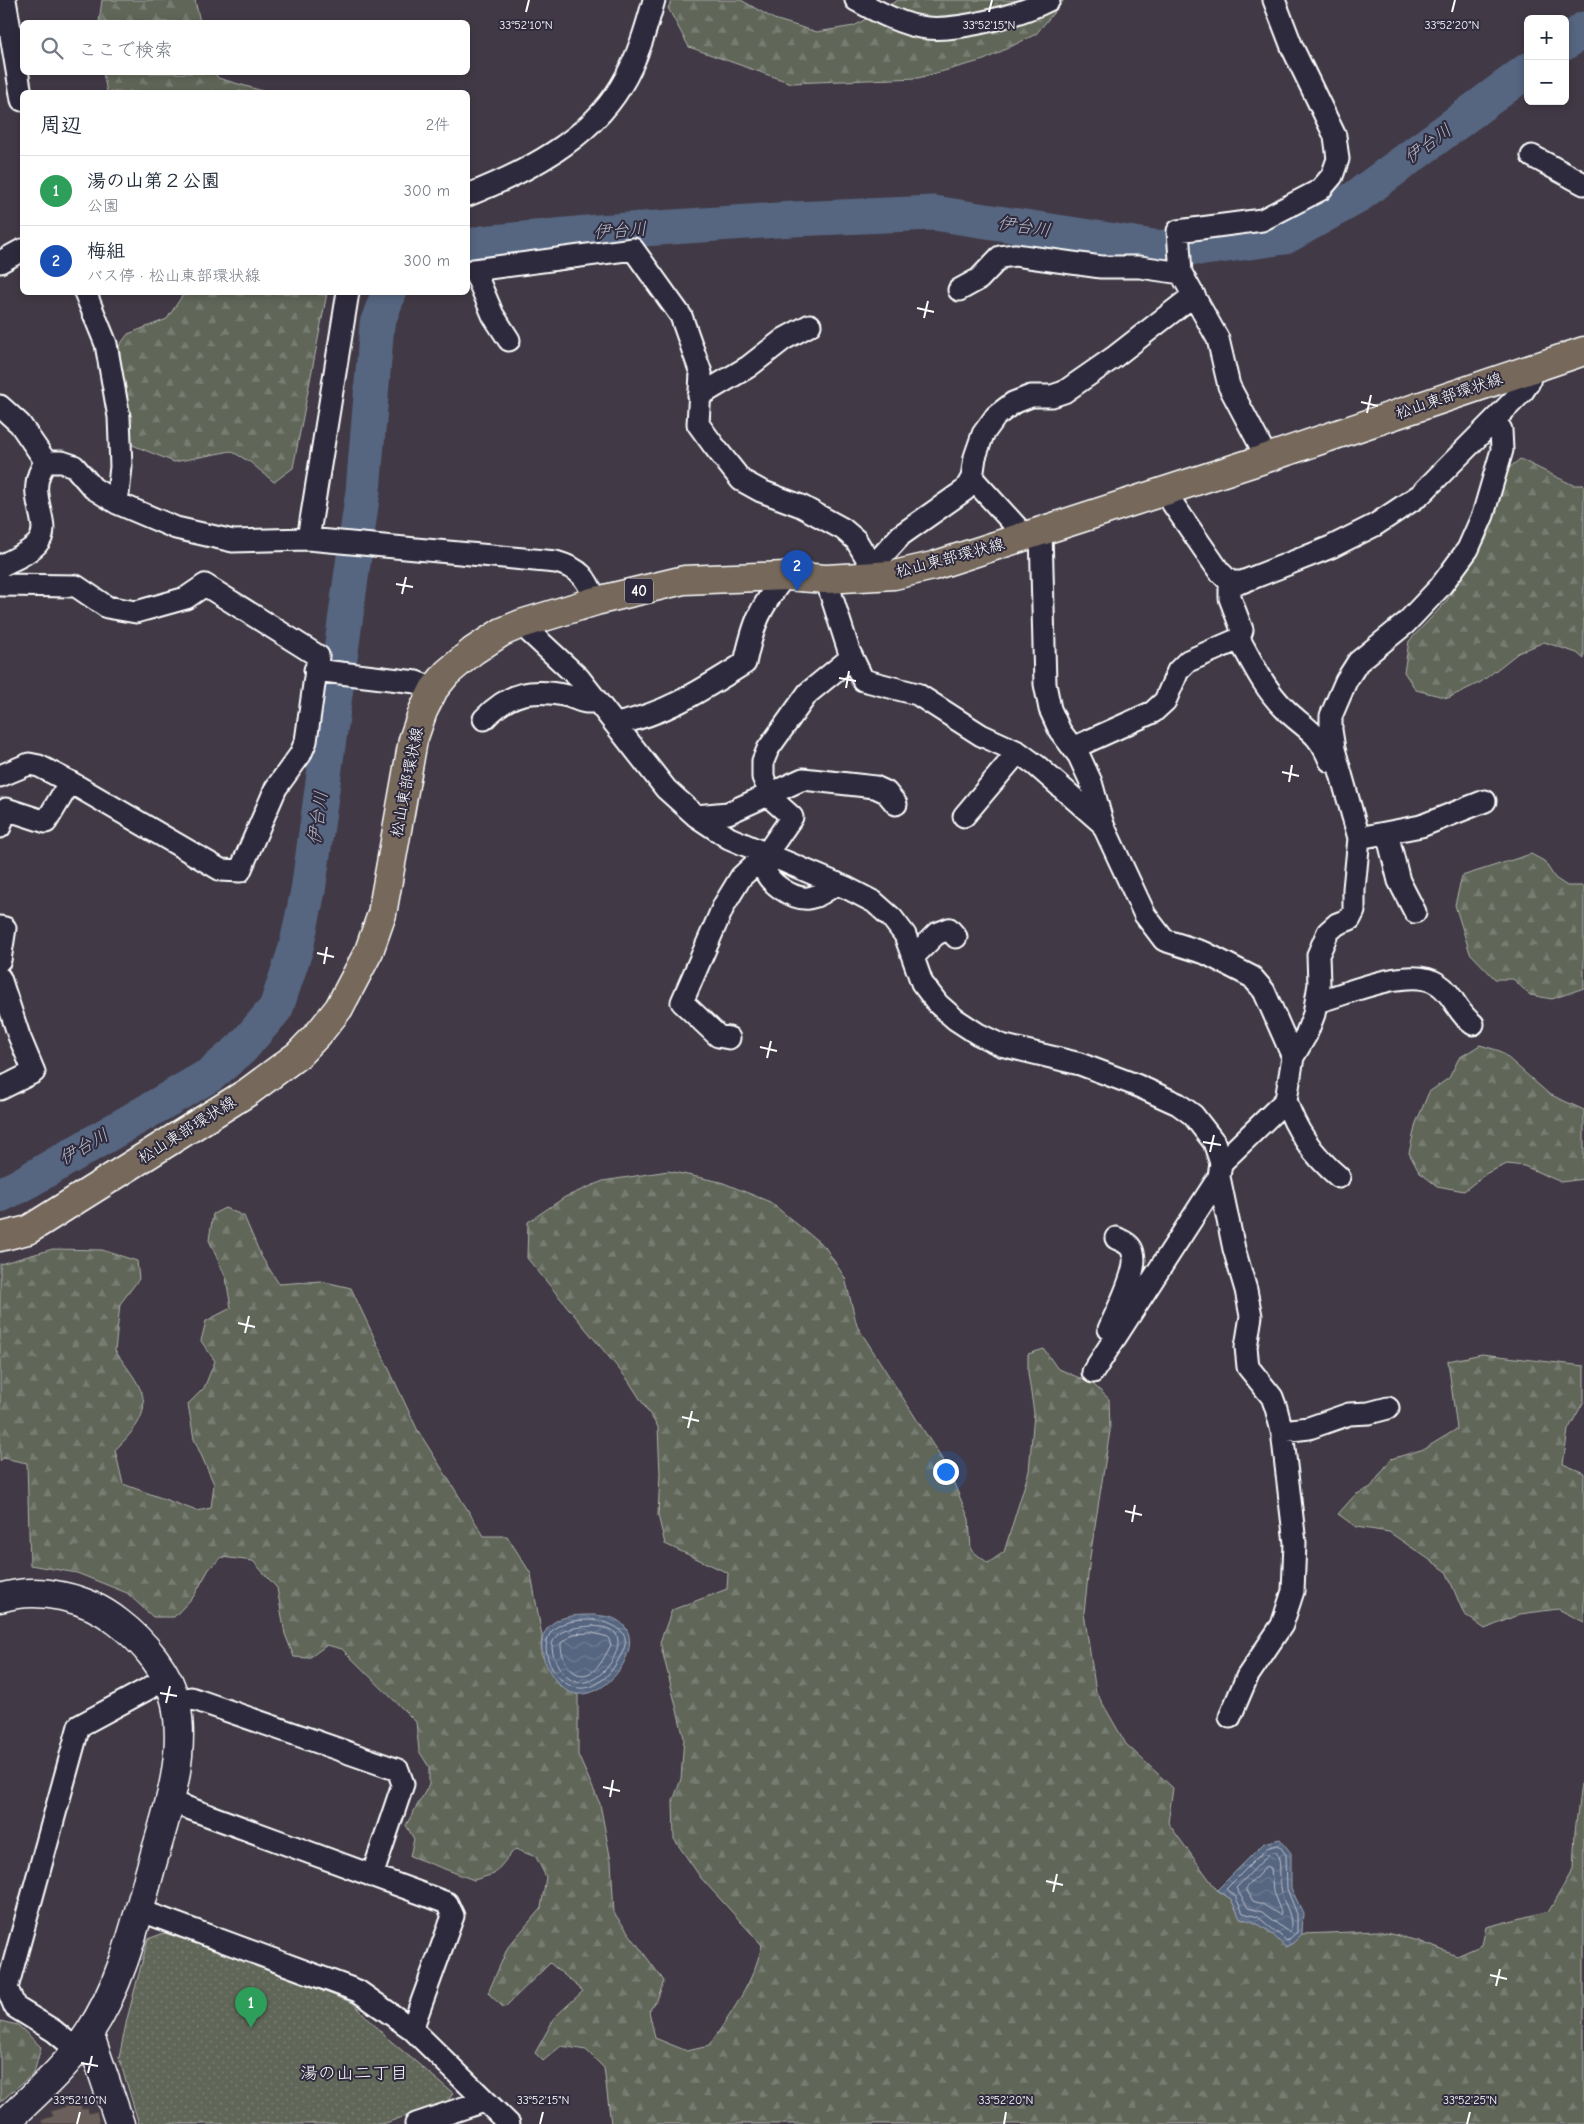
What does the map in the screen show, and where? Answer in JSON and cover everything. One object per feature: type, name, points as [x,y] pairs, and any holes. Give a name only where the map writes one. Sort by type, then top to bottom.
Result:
[{"type":"main road","name":"松山東部環状線","points":[[0,1237],[28,1230],[248,1092],[298,1054],[320,1032],[339,1008],[356,980],[382,914],[413,740],[423,711],[434,689],[447,673],[473,650],[502,632],[521,624],[596,601],[684,580],[785,576],[826,579],[872,572],[894,574],[933,566],[1267,458],[1584,351]]},
{"type":"street","points":[[5,0],[20,90]]},
{"type":"street","points":[[470,194],[505,180],[549,154],[584,128],[604,108],[622,86],[647,26],[654,0]]},
{"type":"street","points":[[856,0],[900,20],[926,28],[950,28],[1032,9],[1049,0]]},
{"type":"street","points":[[1267,458],[1230,386],[1218,339],[1180,268],[1178,231],[1262,220],[1320,190],[1332,176],[1338,159],[1335,136],[1292,48],[1274,0]]},
{"type":"street","points":[[1532,156],[1584,184]]},
{"type":"street","points":[[510,340],[493,315],[474,270],[633,248],[681,316],[701,374],[698,424],[741,480],[762,492],[801,506],[843,529],[856,540],[872,572],[901,535],[964,490],[972,478],[975,456],[983,434],[996,416],[1013,403],[1031,396],[1052,396],[1064,392],[1113,358],[1194,295]]},
{"type":"street","points":[[0,262],[20,251]]},
{"type":"street","points":[[959,290],[979,279],[1000,257],[1015,255],[1101,267],[1180,268]]},
{"type":"street","points":[[86,295],[106,344],[119,417],[121,467],[117,503]]},
{"type":"street","points":[[308,539],[348,295]]},
{"type":"street","points":[[700,396],[748,367],[784,339],[810,324]]},
{"type":"street","points":[[1164,491],[1219,571],[1230,582],[1242,582],[1322,550],[1375,525],[1420,495],[1523,391],[1529,382],[1531,368]]},
{"type":"street","points":[[0,406],[20,424],[46,462]]},
{"type":"street","points":[[1339,1177],[1324,1164],[1302,1135],[1290,1114],[1286,1100],[1293,1057],[1306,1035],[1314,1014],[1319,984],[1318,955],[1328,932],[1337,924],[1350,918],[1354,911],[1356,858],[1359,838],[1330,730],[1332,716],[1337,699],[1358,662],[1406,623],[1440,587],[1468,549],[1483,515],[1502,450],[1501,430],[1495,420]]},
{"type":"street","points":[[46,462],[62,462],[74,466],[94,488],[117,503],[176,528],[233,541],[308,539],[556,562],[574,567],[587,580],[596,601]]},
{"type":"street","points":[[0,566],[28,552],[39,542],[42,530],[42,516],[36,500],[35,484],[38,473],[46,462]]},
{"type":"street","points":[[972,478],[1033,534],[1045,684],[1050,709],[1060,731],[1074,748],[1091,782],[1103,825],[1146,915],[1164,940],[1205,953],[1252,977],[1264,991],[1293,1057]]},
{"type":"street","points":[[616,724],[641,719],[684,701],[745,663],[754,624],[765,602],[785,576]]},
{"type":"street","points":[[826,579],[852,657],[863,680],[917,694],[981,736],[1018,752],[1038,766],[1103,825]]},
{"type":"street","points":[[1230,582],[1230,598],[1242,630],[1239,640],[1268,688],[1282,707],[1319,738],[1334,771],[1342,776]]},
{"type":"street","points":[[0,585],[76,586],[107,607],[136,612],[186,598],[204,585],[318,656],[318,671],[306,741],[300,754],[276,788],[240,871],[221,870],[39,766],[29,764],[0,776]]},
{"type":"street","points":[[521,624],[579,678],[666,789],[696,816],[729,838],[836,883],[874,902],[892,918],[905,935],[922,983],[938,1004],[963,1024],[978,1034],[1002,1045],[1080,1064],[1136,1085],[1178,1104],[1193,1115],[1214,1142],[1234,1249],[1246,1290],[1251,1316],[1246,1347],[1248,1367],[1272,1397],[1282,1431],[1295,1543],[1293,1592],[1282,1625],[1247,1677],[1230,1718]]},
{"type":"street","points":[[1074,748],[1153,712],[1165,701],[1178,672],[1188,661],[1239,640]]},
{"type":"street","points":[[729,1038],[718,1036],[682,1002],[724,905],[741,877],[767,853],[792,817],[773,800],[763,777],[763,761],[768,749],[808,693],[852,657]]},
{"type":"street","points":[[318,671],[416,682],[434,689]]},
{"type":"street","points":[[484,719],[504,700],[525,693],[555,693],[585,704],[597,700]]},
{"type":"street","points":[[964,816],[1018,752]]},
{"type":"street","points":[[696,816],[728,813],[803,778],[875,787],[886,792],[896,804]]},
{"type":"street","points":[[0,827],[6,810],[46,822],[70,782]]},
{"type":"street","points":[[1359,838],[1421,826],[1485,801]]},
{"type":"street","points":[[1387,833],[1399,881],[1415,912]]},
{"type":"street","points":[[767,853],[764,866],[770,879],[787,893],[807,898],[822,894],[836,883]]},
{"type":"street","points":[[0,927],[6,928],[0,960]]},
{"type":"street","points":[[913,957],[936,934],[949,929],[956,937]]},
{"type":"street","points":[[1316,1002],[1401,977],[1425,977],[1439,984],[1450,994],[1461,1016],[1472,1024]]},
{"type":"street","points":[[0,978],[18,1036],[34,1072],[0,1089]]},
{"type":"street","points":[[1116,1238],[1129,1244],[1134,1254],[1134,1265],[1101,1349],[1098,1365],[1220,1170],[1286,1100]]},
{"type":"street","points":[[1282,1431],[1309,1428],[1349,1414],[1369,1413],[1388,1408]]},
{"type":"street","points":[[0,1598],[14,1594],[47,1594],[84,1602],[109,1615],[136,1636],[171,1691],[179,1731],[177,1758],[169,1800],[139,1910],[116,1982],[83,2041],[56,2074],[4,2124]]},
{"type":"street","points":[[120,2124],[83,2041],[54,2031],[15,2007],[7,1988],[79,1726],[171,1691],[398,1770],[403,1784],[372,1876]]},
{"type":"street","points":[[169,1800],[447,1903],[453,1916],[412,2029]]},
{"type":"street","points":[[139,1910],[358,1991],[412,2029],[509,2124]]},
{"type":"street","points":[[416,2124],[484,2101]]},
{"type":"green space","points":[[102,0],[195,0],[200,20],[99,20]]},
{"type":"green space","points":[[672,0],[741,0],[774,19],[817,32],[854,26],[898,0],[1064,0],[1036,34],[984,60],[918,78],[791,83],[689,47],[668,8]]},
{"type":"green space","points":[[103,75],[216,75],[218,78],[259,90],[107,90]]},
{"type":"green space","points":[[183,295],[327,295],[293,468],[274,482],[250,462],[231,451],[174,462],[130,444],[119,346],[128,334],[167,319]]},
{"type":"green space","points":[[1520,459],[1573,485],[1584,485],[1584,659],[1577,653],[1544,642],[1518,653],[1481,682],[1448,698],[1416,690],[1404,672],[1409,641],[1445,603],[1486,540],[1509,468]]},
{"type":"green space","points":[[1531,854],[1544,861],[1555,878],[1567,886],[1584,886],[1584,988],[1552,999],[1530,995],[1513,979],[1495,979],[1470,953],[1455,905],[1462,876]]},
{"type":"green space","points":[[1480,1045],[1500,1051],[1549,1094],[1584,1110],[1584,1179],[1561,1182],[1524,1166],[1507,1164],[1487,1173],[1464,1191],[1437,1186],[1419,1172],[1409,1153],[1416,1123],[1429,1092],[1449,1078],[1459,1058]]},
{"type":"green space","points":[[668,1171],[721,1182],[770,1202],[825,1247],[845,1278],[857,1326],[947,1467],[969,1519],[971,1550],[988,1563],[1004,1552],[1029,1471],[1034,1413],[1028,1373],[1028,1354],[1044,1349],[1057,1368],[1093,1384],[1109,1399],[1110,1431],[1090,1557],[1084,1613],[1096,1692],[1126,1744],[1173,1788],[1168,1823],[1217,1890],[1231,1899],[1240,1918],[1265,1928],[1285,1947],[1293,1943],[1302,1934],[1378,1931],[1419,1941],[1457,1956],[1482,1945],[1486,1927],[1549,1911],[1573,1869],[1575,1832],[1584,1759],[1584,2124],[611,2124],[604,2068],[586,2050],[561,2046],[543,2061],[535,2053],[555,2017],[583,1991],[550,1963],[504,2008],[488,1993],[508,1947],[541,1908],[546,1877],[536,1857],[515,1849],[494,1874],[474,1880],[410,1856],[414,1839],[406,1825],[429,1785],[429,1767],[419,1751],[416,1722],[342,1649],[327,1645],[309,1658],[294,1657],[285,1634],[277,1588],[253,1561],[222,1557],[209,1569],[194,1596],[174,1617],[153,1617],[127,1593],[77,1573],[30,1565],[27,1463],[3,1458],[0,1461],[0,1264],[53,1249],[102,1250],[137,1261],[139,1279],[120,1304],[115,1351],[135,1379],[144,1401],[143,1412],[138,1423],[115,1450],[123,1484],[197,1511],[211,1508],[214,1484],[194,1439],[188,1404],[204,1388],[215,1361],[201,1341],[206,1321],[231,1308],[226,1278],[209,1240],[213,1214],[225,1208],[244,1216],[261,1256],[279,1284],[321,1281],[351,1288],[417,1429],[484,1536],[507,1536],[531,1574],[542,1636],[541,1654],[560,1686],[578,1695],[578,1755],[600,1804],[611,1861],[614,1913],[664,1981],[657,2000],[649,2011],[655,2038],[687,2051],[709,2046],[747,1985],[762,1945],[701,1878],[674,1839],[673,1801],[681,1779],[684,1738],[660,1642],[672,1610],[727,1589],[728,1573],[665,1544],[658,1515],[660,1474],[658,1427],[628,1380],[527,1258],[528,1222],[565,1197],[603,1181]]},
{"type":"green space","points":[[1482,1354],[1584,1366],[1584,1401],[1568,1430],[1563,1464],[1584,1473],[1584,1622],[1558,1609],[1520,1614],[1485,1629],[1464,1614],[1446,1571],[1389,1532],[1356,1527],[1338,1514],[1355,1495],[1371,1487],[1391,1459],[1424,1449],[1457,1429],[1448,1361]]},
{"type":"green space","points":[[164,1933],[218,1950],[353,2003],[386,2037],[453,2093],[448,2101],[383,2124],[139,2124],[119,2058],[148,1939]]},
{"type":"green space","points":[[0,2021],[18,2025],[41,2047],[34,2073],[0,2102]]},
{"type":"water","points":[[594,1615],[617,1620],[627,1631],[629,1645],[625,1661],[615,1675],[602,1687],[587,1694],[571,1693],[557,1682],[545,1662],[542,1652],[544,1633],[550,1625],[559,1620],[572,1616]]},
{"type":"water","points":[[1280,1839],[1291,1853],[1291,1888],[1303,1913],[1302,1934],[1293,1943],[1285,1947],[1265,1928],[1240,1918],[1231,1899],[1217,1890],[1264,1843]]},
{"type":"building","points":[[80,2102],[82,2109],[88,2108],[89,2113],[97,2111],[100,2124],[43,2124],[41,2120],[53,2116],[51,2111]]},
{"type":"waterway","name":"伊台川","points":[[1569,40],[1584,29]]},
{"type":"waterway","name":"伊台川","points":[[470,246],[482,243],[598,232],[793,219],[934,213],[1154,247],[1205,248],[1285,237],[1355,198],[1524,73]]},
{"type":"waterway","name":"伊台川","points":[[0,1195],[19,1186],[210,1075],[242,1048],[276,1008],[296,948],[308,891],[363,491],[377,324],[388,295]]},
{"type":"place","name":"梅組","points":[[797,591]]},
{"type":"place","name":"湯の山第２公園","points":[[251,2028]]},
{"type":"district","name":"湯の山二丁目","points":[[354,2073]]}]
